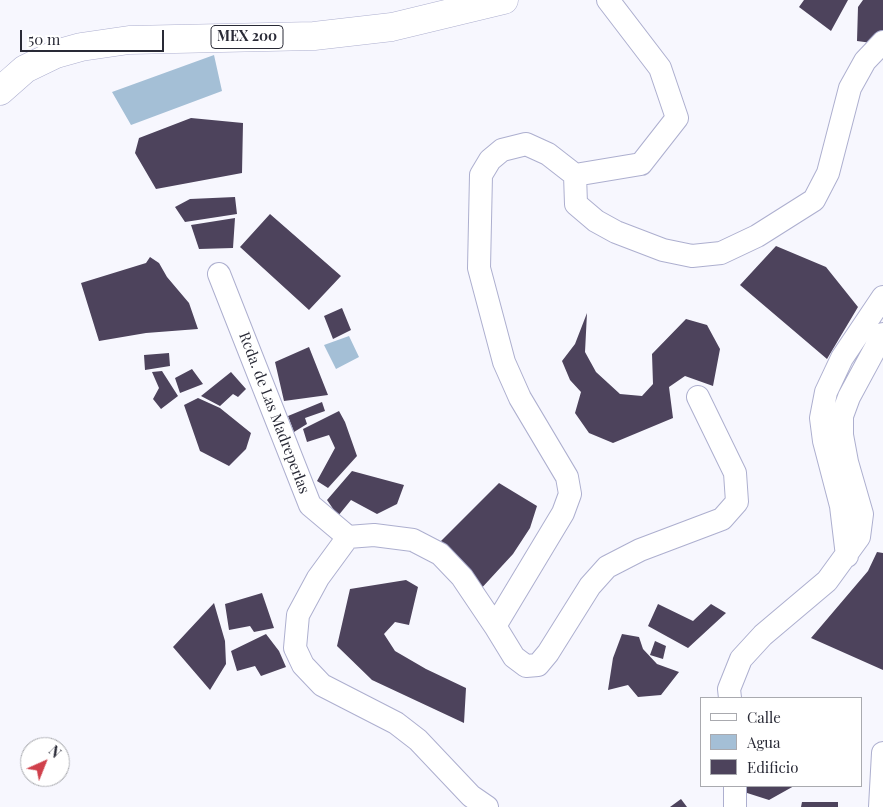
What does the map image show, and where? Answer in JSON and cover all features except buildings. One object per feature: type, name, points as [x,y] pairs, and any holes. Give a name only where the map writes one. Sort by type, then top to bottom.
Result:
[{"type":"highway","name":"MEX 200","points":[[0,91],[25,69],[56,54],[81,47],[128,40],[314,36],[392,27],[504,0]]},
{"type":"street","points":[[495,626],[563,513],[570,494],[567,477],[520,398],[504,362],[478,268],[481,174],[490,160],[502,150],[526,144],[548,154],[575,175],[641,164],[677,118],[660,68],[608,0]]},
{"type":"street","points":[[575,175],[576,204],[603,225],[663,250],[692,256],[721,252],[757,236],[814,200],[828,173],[850,88],[865,61],[883,42]]},
{"type":"street","name":"Rcda. de Las Madreperlas","points":[[219,274],[310,505],[348,537]]},
{"type":"street","points":[[847,556],[841,506],[824,441],[821,418],[826,392],[842,358],[883,298]]},
{"type":"street","points":[[730,697],[729,689],[741,660],[764,635],[827,581],[859,537],[862,514],[847,462],[842,435],[842,416],[849,396],[883,334]]},
{"type":"street","points":[[487,807],[471,796],[418,740],[396,722],[322,685],[303,665],[295,648],[298,615],[318,578],[348,537],[374,535],[413,540],[440,554],[462,577],[514,657],[526,666],[538,665],[548,653],[590,586],[607,567],[640,550],[722,518],[737,502],[735,473],[698,397]]},
{"type":"street","points":[[880,807],[883,753]]},
{"type":"street","points":[[735,787],[735,807]]},
{"type":"water","points":[[214,55],[222,91],[131,125],[112,92]]},
{"type":"water","points":[[349,336],[359,357],[336,369],[324,345]]}]
